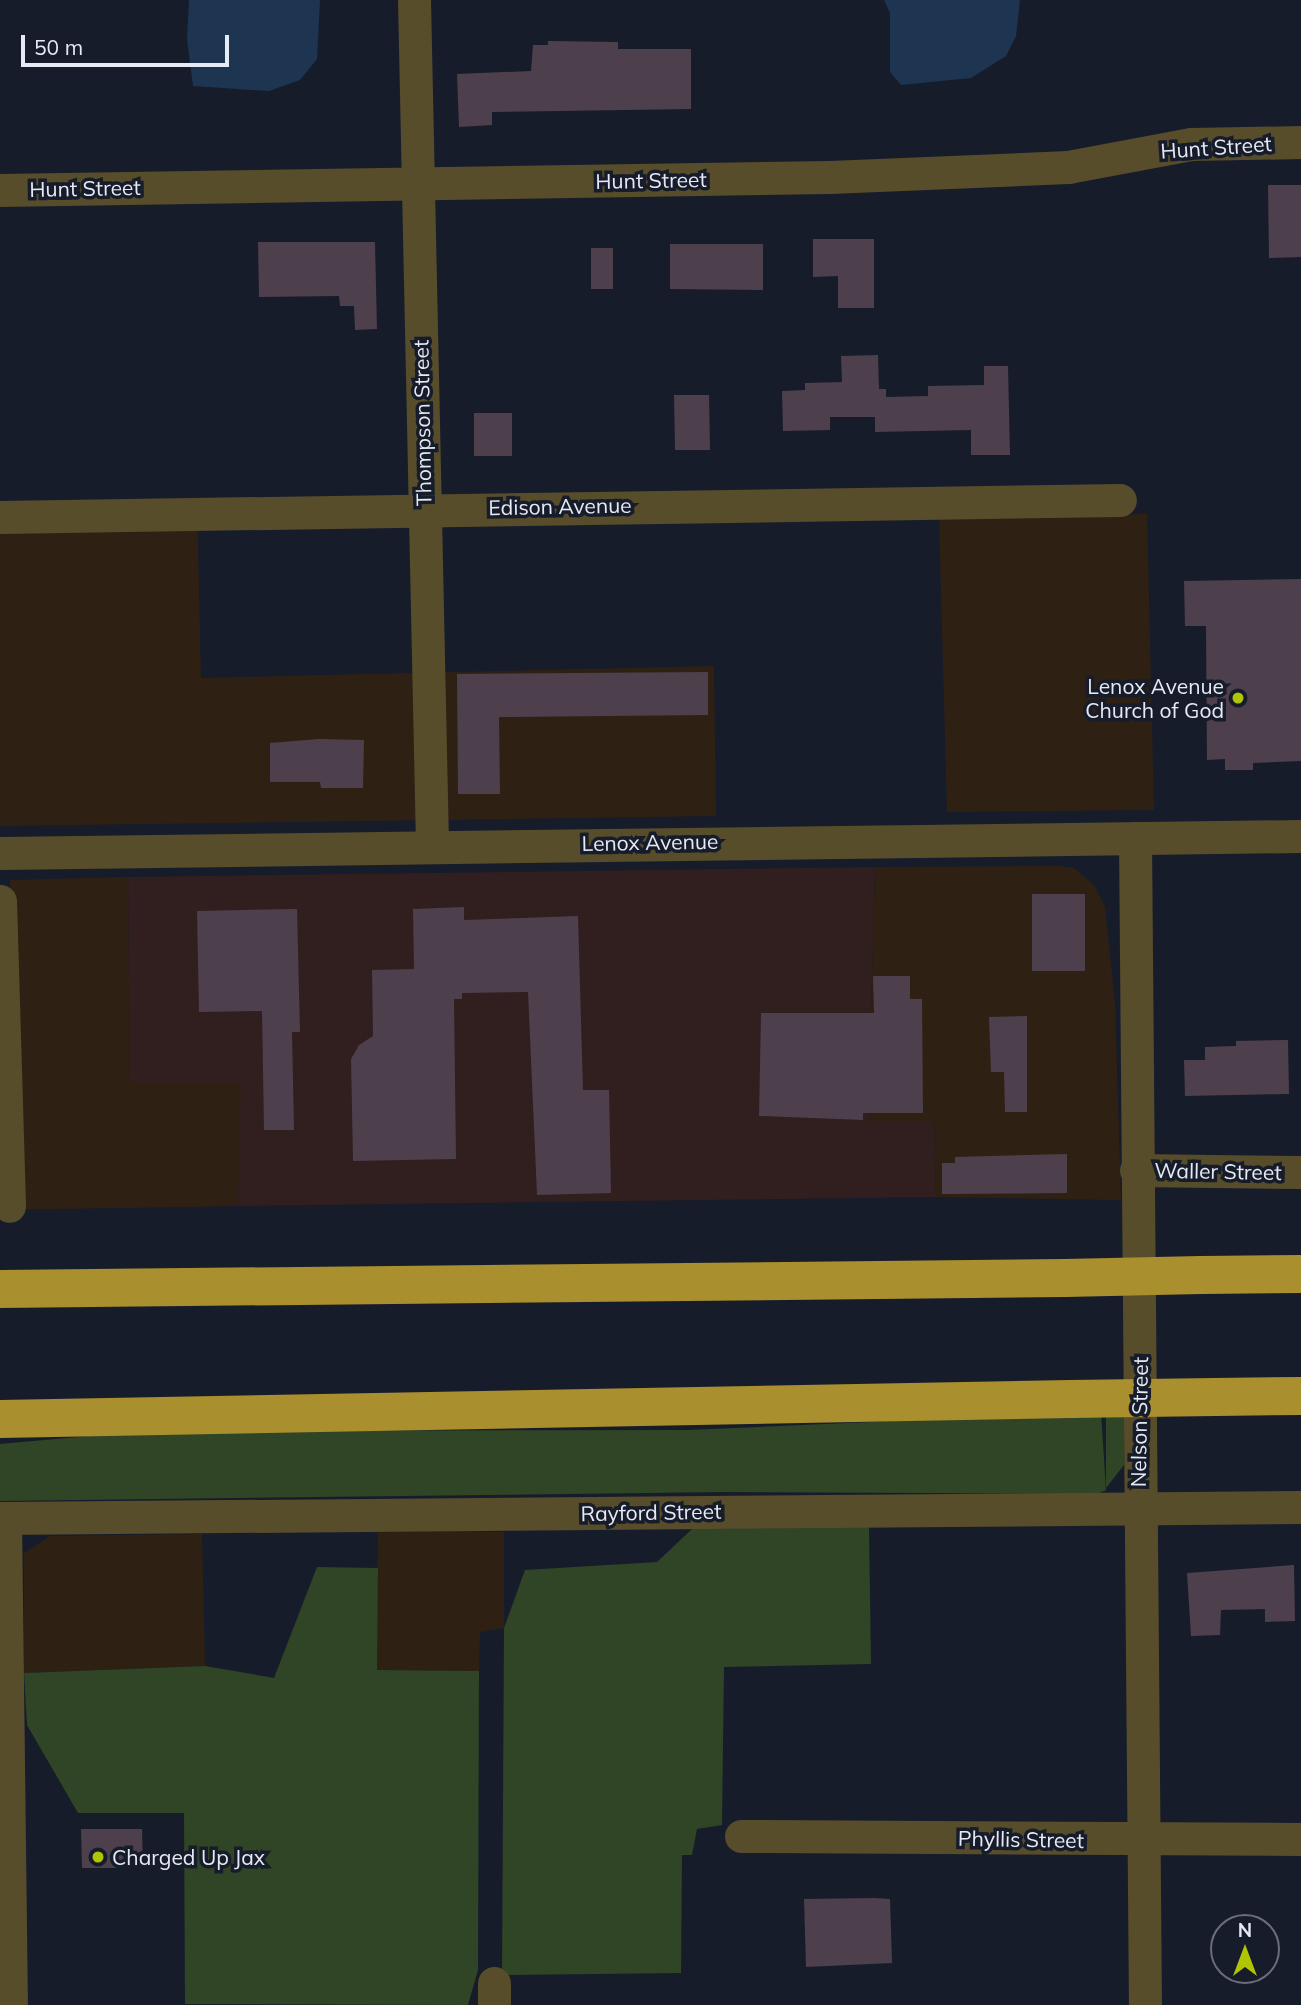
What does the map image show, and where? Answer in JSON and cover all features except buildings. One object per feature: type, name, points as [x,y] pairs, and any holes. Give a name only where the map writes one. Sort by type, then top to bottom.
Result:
[{"type":"highway","points":[[0,1289],[1301,1274]]},
{"type":"highway","points":[[0,1278],[202,1287]]},
{"type":"highway","points":[[0,1419],[109,1420],[1301,1396]]},
{"type":"highway","points":[[0,1432],[109,1420]]},
{"type":"street","name":"Thompson Street","points":[[414,0],[432,845]]},
{"type":"street","name":"Hunt Street","points":[[0,190],[418,180],[444,186],[1055,167],[1191,144],[1301,142]]},
{"type":"street","name":"Edison Avenue","points":[[0,517],[424,508],[1120,500]]},
{"type":"street","name":"Lenox Avenue","points":[[0,853],[432,845],[1301,836]]},
{"type":"street","name":"Nelson Street","points":[[1135,838],[1138,1507],[1145,2005]]},
{"type":"street","points":[[0,901],[9,1206]]},
{"type":"street","name":"Waller Street","points":[[1136,1170],[1301,1172]]},
{"type":"street","name":"Rayford Street","points":[[2,1518],[1301,1507]]},
{"type":"street","points":[[2,1518],[11,2005]]},
{"type":"street","name":"Phyllis Street","points":[[741,1836],[1301,1839]]},
{"type":"shaded area","points":[[197,502],[201,678],[714,666],[716,816],[0,826],[0,506]]},
{"type":"shaded area","points":[[1147,514],[1154,810],[947,812],[939,517]]},
{"type":"shaded area","points":[[875,867],[1074,868],[1094,885],[1105,907],[1115,1003],[1121,1200],[936,1197],[934,1121],[868,1121]]},
{"type":"shaded area","points":[[875,867],[868,1121],[934,1121],[936,1197],[238,1206],[241,1083],[130,1083],[128,877]]},
{"type":"shaded area","points":[[128,877],[130,1083],[242,1083],[238,1206],[0,1210],[15,1091],[10,880]]},
{"type":"shaded area","points":[[378,1529],[504,1532],[504,1628],[480,1632],[479,1671],[376,1670]]},
{"type":"shaded area","points":[[202,1534],[205,1666],[24,1673],[24,1553],[50,1536]]},
{"type":"green space","points":[[1101,1412],[1106,1490],[1097,1494],[726,1492],[0,1501],[0,1444],[144,1431],[687,1430]]},
{"type":"green space","points":[[1106,1412],[1124,1412],[1124,1465],[1106,1488]]},
{"type":"green space","points":[[869,1526],[871,1664],[724,1667],[722,1825],[697,1829],[692,1855],[682,1855],[681,1973],[502,1975],[504,1628],[525,1570],[657,1562],[692,1529]]},
{"type":"green space","points":[[317,1567],[378,1568],[377,1670],[479,1671],[478,1970],[468,2005],[185,2004],[184,1813],[78,1813],[27,1725],[24,1673],[205,1666],[274,1678]]},
{"type":"water","points":[[189,0],[320,0],[317,59],[300,80],[269,91],[193,86],[187,39]]},
{"type":"water","points":[[884,0],[1020,0],[1016,36],[1006,56],[971,78],[901,85],[890,72],[890,13]]},
{"type":"place","name":"Lenox Avenue Church of God","points":[[1238,698]]},
{"type":"place","name":"Charged Up Jax","points":[[98,1857]]}]
